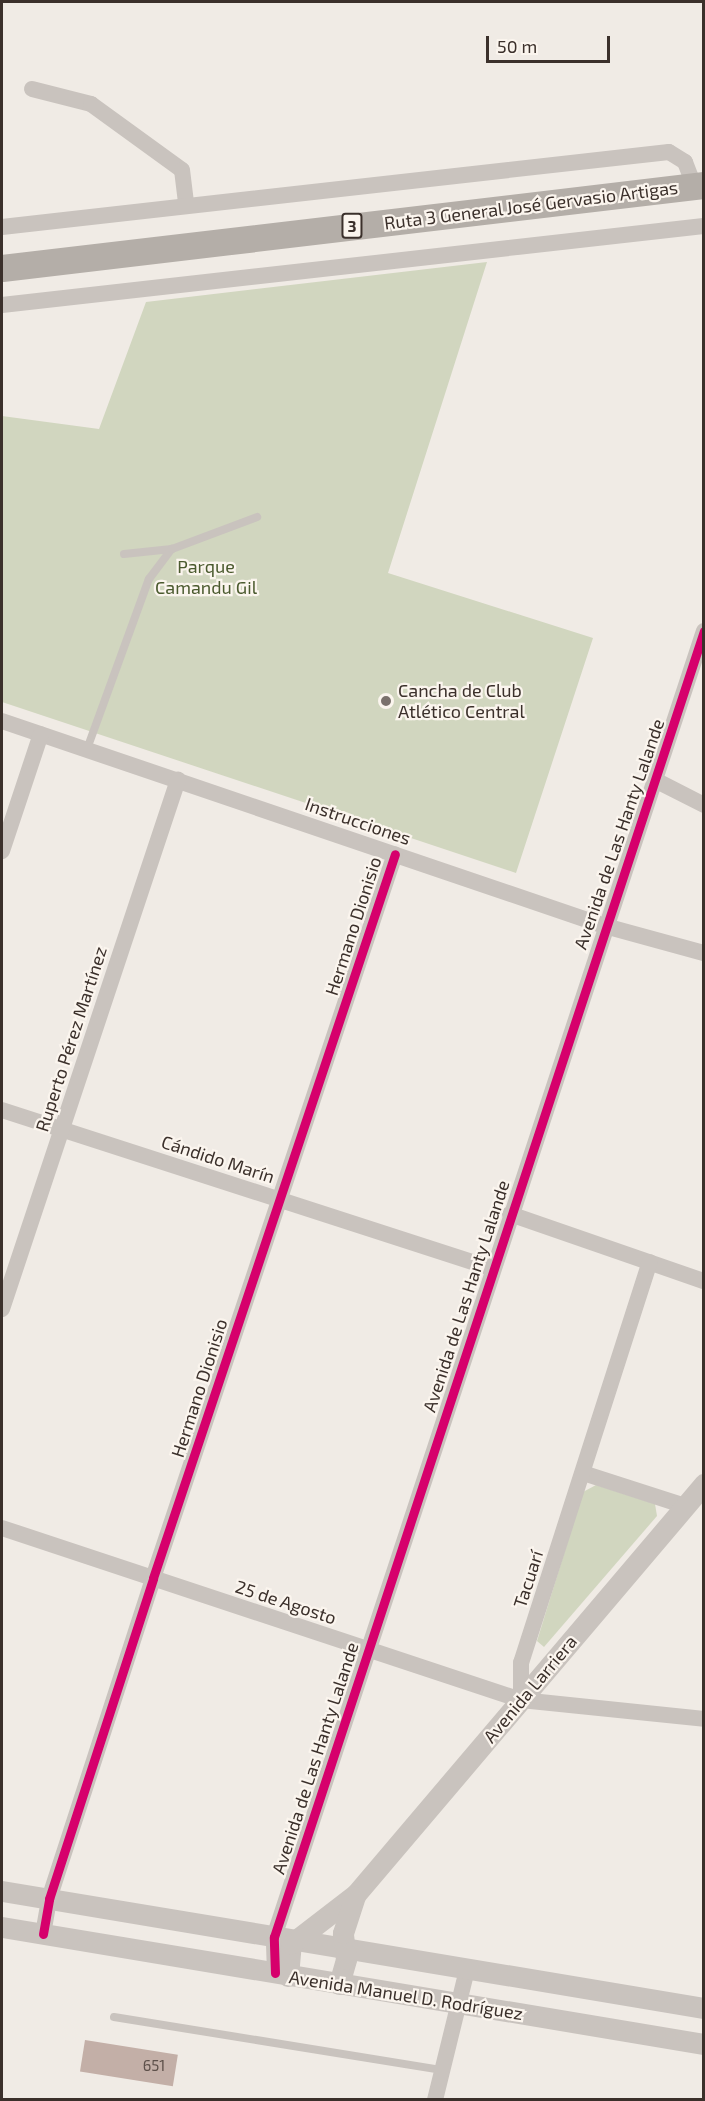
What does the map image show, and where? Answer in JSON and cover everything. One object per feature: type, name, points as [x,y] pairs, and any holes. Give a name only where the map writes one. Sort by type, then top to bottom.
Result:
[{"type":"highway","name":"Ruta 3 General José Gervasio Artigas","points":[[2,268],[699,186]]},
{"type":"street","points":[[32,89],[91,104],[182,170],[186,203]]},
{"type":"street","points":[[2,227],[186,203],[669,152],[685,162],[699,186]]},
{"type":"street","points":[[2,305],[704,226]]},
{"type":"street","name":"Avenida de Las Hanty Lalande","points":[[281,1975],[274,1937],[491,1268],[704,630]]},
{"type":"street","name":"Instrucciones","points":[[2,721],[605,926],[704,953]]},
{"type":"street","points":[[2,851],[41,734]]},
{"type":"street","name":"Ruperto Pérez Martínez","points":[[2,1309],[178,780]]},
{"type":"street","points":[[655,780],[704,805]]},
{"type":"street","name":"Hermano Dionisio","points":[[43,1934],[49,1899],[153,1578],[394,854]]},
{"type":"street","name":"Cándido Marín","points":[[2,1110],[491,1268]]},
{"type":"street","points":[[510,1214],[704,1281]]},
{"type":"street","name":"Tacuarí","points":[[521,1700],[521,1663],[650,1262]]},
{"type":"street","points":[[583,1473],[685,1506]]},
{"type":"street","name":"Avenida Larriera","points":[[296,1941],[356,1894],[704,1484]]},
{"type":"street","name":"25 de Agosto","points":[[2,1528],[521,1700],[704,1719]]},
{"type":"street","name":"Avenida Manuel D. Rodríguez","points":[[2,1891],[704,2008]]},
{"type":"street","name":"Avenida Larriera","points":[[339,1984],[346,1965],[342,1948],[356,1894]]},
{"type":"street","name":"Avenida Manuel D. Rodríguez","points":[[2,1927],[704,2044]]},
{"type":"street","points":[[281,1975],[287,1950],[296,1941]]},
{"type":"street","points":[[435,2100],[467,1970]]},
{"type":"lane","points":[[124,554],[172,549],[257,517]]},
{"type":"lane","points":[[87,749],[149,579],[172,549]]},
{"type":"lane","points":[[114,2017],[441,2070]]},
{"type":"green space","name":"Parque Camandu Gil","points":[[487,262],[388,573],[593,638],[516,873],[2,702],[2,416],[99,429],[146,302]]},
{"type":"green space","points":[[596,1485],[655,1504],[657,1516],[544,1647],[537,1641],[583,1492]]},
{"type":"building","points":[[85,2040],[178,2055],[173,2086],[80,2072]]},
{"type":"cycle path","points":[[275,1973],[274,1937],[704,631]]},
{"type":"cycle path","points":[[43,1934],[49,1899],[153,1578],[395,854]]},
{"type":"place","name":"Cancha de Club Atlético Central","points":[[386,701]]}]
